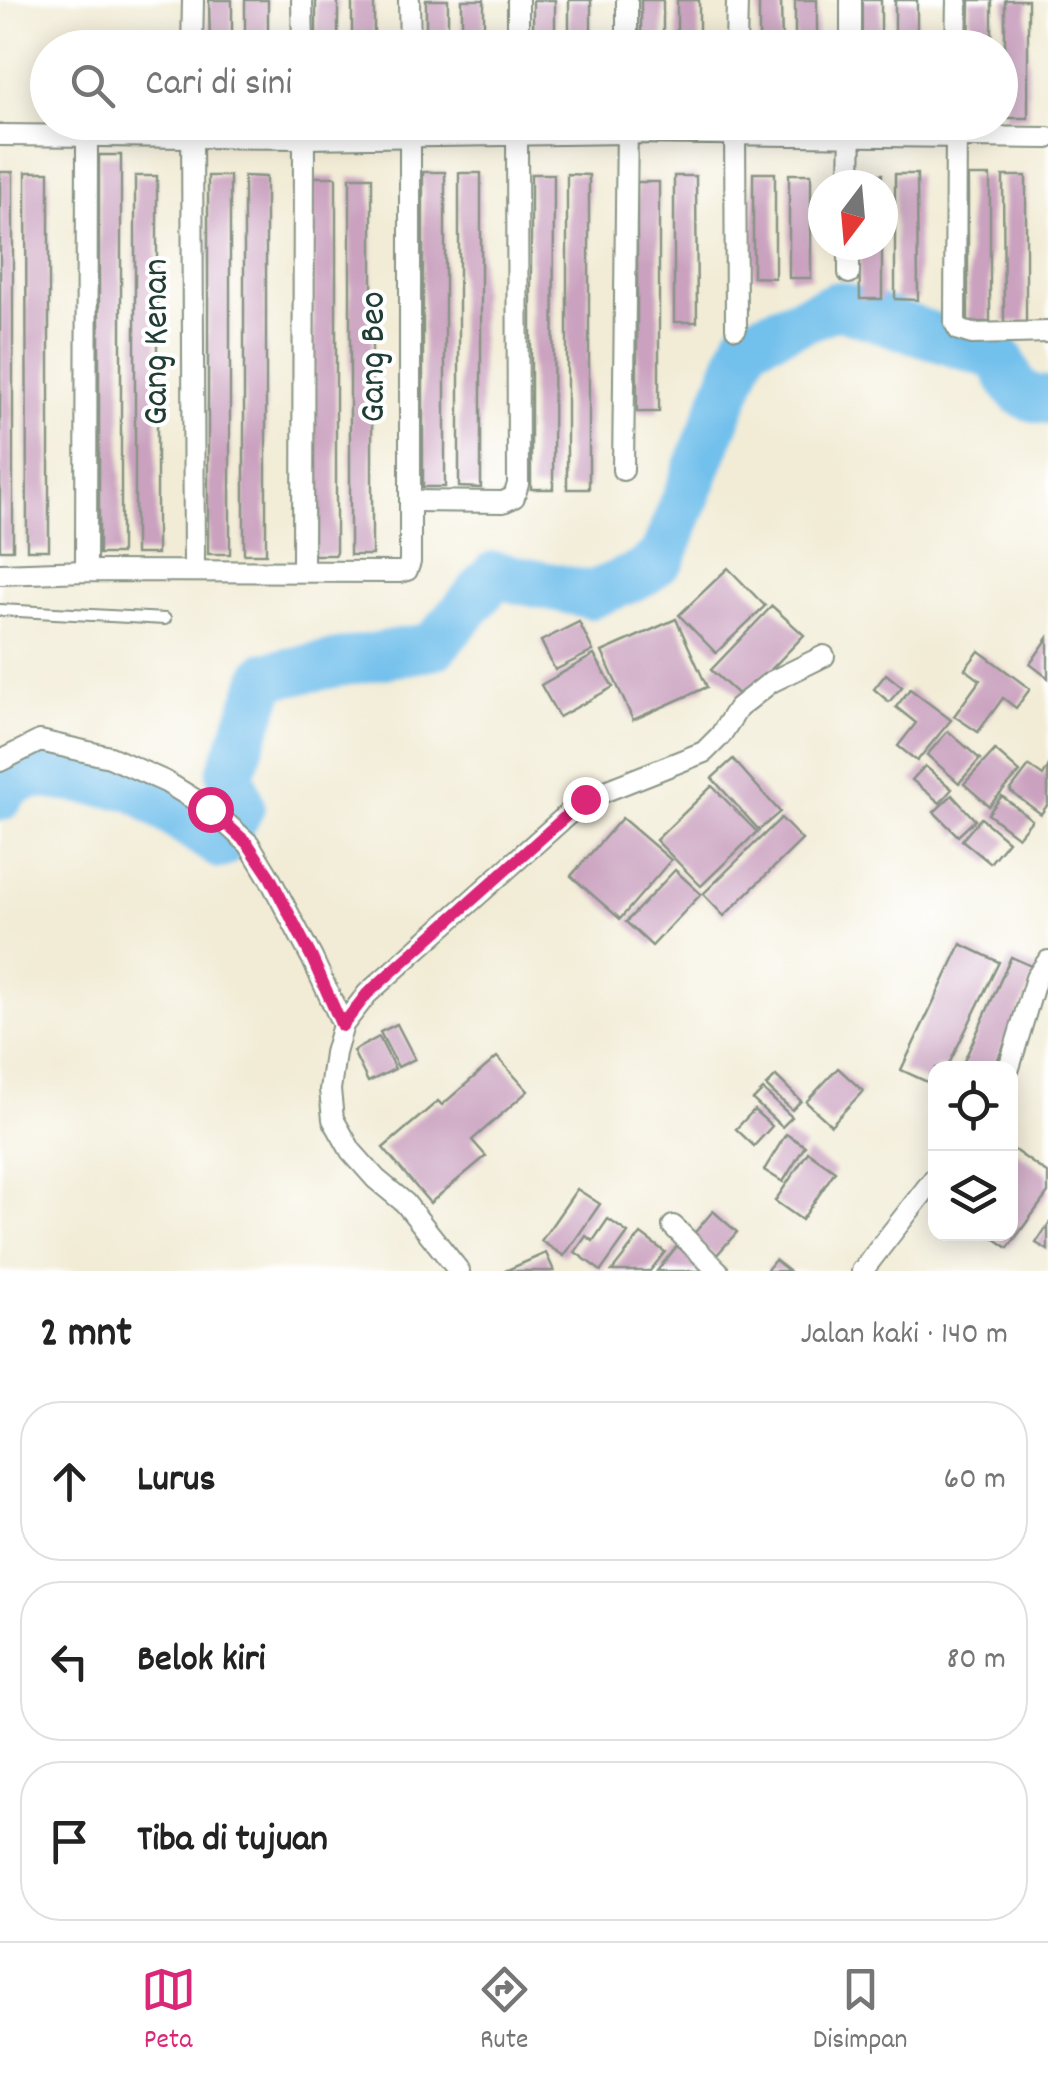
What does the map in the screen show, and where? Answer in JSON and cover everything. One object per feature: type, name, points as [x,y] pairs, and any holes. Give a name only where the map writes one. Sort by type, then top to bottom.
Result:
[{"type":"street","points":[[192,0],[192,30]]},
{"type":"street","points":[[302,0],[303,30]]},
{"type":"street","points":[[409,0],[410,30]]},
{"type":"street","points":[[518,0],[518,30]]},
{"type":"street","points":[[627,0],[627,30]]},
{"type":"street","points":[[736,0],[736,30]]},
{"type":"street","points":[[851,0],[851,30]]},
{"type":"street","points":[[956,30],[957,0]]},
{"type":"street","points":[[0,135],[30,135]]},
{"type":"street","points":[[1018,135],[1048,138]]},
{"type":"street","points":[[86,571],[87,140]]},
{"type":"street","name":"Gang Kenan","points":[[192,140],[194,571]]},
{"type":"street","points":[[0,574],[303,571],[304,140]]},
{"type":"street","name":"Gang Beo","points":[[303,571],[400,572],[407,570],[410,562],[410,140]]},
{"type":"street","points":[[410,501],[503,502],[514,497],[518,484],[517,140]]},
{"type":"street","points":[[624,470],[627,140]]},
{"type":"street","points":[[736,140],[736,328]]},
{"type":"street","points":[[850,170],[851,140]]},
{"type":"street","points":[[956,140],[955,323],[959,330],[972,334],[1048,332]]},
{"type":"street","points":[[848,260],[848,273]]},
{"type":"street","points":[[458,1271],[405,1204],[351,1151],[333,1120],[330,1090],[342,1026],[367,994],[585,799],[704,752],[738,708],[771,682],[824,656]]},
{"type":"street","points":[[0,761],[40,740],[110,757],[166,782],[210,809],[248,844],[270,877],[342,1026]]},
{"type":"street","points":[[1011,1061],[1036,978],[1048,961]]},
{"type":"street","points":[[862,1271],[928,1186]]},
{"type":"street","points":[[673,1226],[718,1271]]},
{"type":"lane","points":[[0,610],[165,619]]},
{"type":"building","points":[[209,0],[232,0],[232,30],[210,30]]},
{"type":"building","points":[[245,0],[268,0],[268,30],[245,30]]},
{"type":"building","points":[[316,0],[338,0],[338,30],[316,30]]},
{"type":"building","points":[[352,0],[374,0],[374,30],[352,30]]},
{"type":"building","points":[[426,0],[448,0],[448,30],[426,30]]},
{"type":"building","points":[[462,0],[484,0],[484,30],[462,30]]},
{"type":"building","points":[[533,0],[555,0],[555,30],[533,30]]},
{"type":"building","points":[[569,0],[591,0],[591,30],[569,30]]},
{"type":"building","points":[[641,0],[663,0],[663,30],[641,30]]},
{"type":"building","points":[[677,0],[699,0],[699,30],[677,30]]},
{"type":"building","points":[[759,0],[781,0],[782,30],[759,30]]},
{"type":"building","points":[[795,0],[817,0],[817,30],[795,30]]},
{"type":"building","points":[[859,0],[881,0],[881,30],[859,30]]},
{"type":"building","points":[[895,0],[917,0],[917,30],[895,30]]},
{"type":"building","points":[[970,0],[992,0],[992,30],[969,30]]},
{"type":"building","points":[[1005,0],[1028,0],[1028,118],[1018,118],[1018,30],[1005,30]]},
{"type":"building","points":[[99,155],[121,155],[121,554],[99,554]]},
{"type":"building","points":[[0,172],[13,172],[13,550],[0,550]]},
{"type":"building","points":[[26,172],[49,172],[49,550],[27,550]]},
{"type":"building","points":[[423,172],[445,172],[445,487],[423,487]]},
{"type":"building","points":[[459,173],[481,173],[481,488],[459,487]]},
{"type":"building","points":[[753,173],[775,173],[775,278],[753,277]]},
{"type":"building","points":[[531,174],[554,174],[553,489],[531,489]]},
{"type":"building","points":[[567,174],[589,175],[589,489],[567,489]]},
{"type":"building","points":[[789,174],[808,174],[811,278],[789,278]]},
{"type":"building","points":[[898,174],[917,174],[918,300],[895,299]]},
{"type":"building","points":[[135,176],[157,176],[157,554],[135,554]]},
{"type":"building","points":[[208,176],[230,176],[230,554],[208,554]]},
{"type":"building","points":[[244,176],[266,177],[266,554],[244,554]]},
{"type":"building","points":[[674,176],[696,176],[697,322],[674,322]]},
{"type":"building","points":[[968,176],[990,176],[990,322],[968,322]]},
{"type":"building","points":[[1003,176],[1026,176],[1026,322],[1004,322]]},
{"type":"building","points":[[313,177],[336,177],[336,555],[314,555]]},
{"type":"building","points":[[350,177],[372,177],[372,555],[350,555]]},
{"type":"building","points":[[637,182],[659,182],[659,412],[637,412]]},
{"type":"building","points":[[859,260],[882,260],[882,299],[860,299]]},
{"type":"building","points":[[728,568],[765,606],[716,653],[679,615]]},
{"type":"building","points":[[772,606],[804,635],[743,699],[711,670]]},
{"type":"building","points":[[676,619],[707,687],[633,720],[602,652]]},
{"type":"building","points":[[579,622],[593,651],[555,670],[541,641]]},
{"type":"building","points":[[1048,638],[1048,678],[1030,664]]},
{"type":"building","points":[[979,651],[1030,689],[1016,708],[1003,698],[978,732],[954,716],[980,680],[965,669]]},
{"type":"building","points":[[594,655],[613,687],[559,717],[541,685]]},
{"type":"building","points":[[886,674],[902,687],[889,702],[874,689]]},
{"type":"building","points":[[910,689],[951,720],[917,761],[898,746],[916,723],[896,707]]},
{"type":"building","points":[[948,731],[980,759],[959,783],[927,755]]},
{"type":"building","points":[[995,750],[1020,772],[989,806],[964,784]]},
{"type":"building","points":[[733,759],[780,812],[759,830],[712,778]]},
{"type":"building","points":[[925,766],[952,789],[940,803],[912,780]]},
{"type":"building","points":[[1029,766],[1043,776],[1048,767],[1048,804],[1041,814],[1010,791]]},
{"type":"building","points":[[712,786],[757,832],[701,886],[656,840]]},
{"type":"building","points":[[952,795],[975,820],[958,836],[934,812]]},
{"type":"building","points":[[1002,796],[1032,820],[1018,837],[988,814]]},
{"type":"building","points":[[622,818],[671,860],[620,919],[571,876]]},
{"type":"building","points":[[781,818],[802,840],[724,916],[703,894]]},
{"type":"building","points":[[981,818],[1008,841],[990,863],[962,840]]},
{"type":"building","points":[[675,870],[701,894],[652,946],[626,922]]},
{"type":"building","points":[[961,944],[999,962],[950,1061],[928,1061],[928,1082],[901,1070]]},
{"type":"building","points":[[1011,957],[1038,969],[997,1061],[964,1061]]},
{"type":"building","points":[[397,1024],[415,1059],[398,1067],[380,1032]]},
{"type":"building","points":[[379,1037],[395,1069],[368,1082],[353,1051]]},
{"type":"building","points":[[497,1057],[528,1091],[472,1140],[486,1156],[430,1203],[383,1148],[438,1101],[442,1105]]},
{"type":"building","points":[[838,1068],[863,1091],[831,1125],[806,1102]]},
{"type":"building","points":[[776,1076],[801,1101],[792,1110],[766,1086]]},
{"type":"building","points":[[763,1090],[792,1117],[782,1127],[753,1100]]},
{"type":"building","points":[[754,1110],[772,1126],[754,1146],[736,1129]]},
{"type":"building","points":[[786,1134],[805,1146],[783,1182],[764,1170]]},
{"type":"building","points":[[808,1152],[835,1171],[802,1220],[775,1201]]},
{"type":"building","points":[[1018,1153],[1048,1174],[1048,1193],[1018,1234]]},
{"type":"building","points":[[577,1189],[600,1204],[564,1256],[541,1241]]},
{"type":"building","points":[[713,1211],[737,1232],[715,1257],[691,1237]]},
{"type":"building","points":[[608,1219],[628,1233],[601,1271],[575,1252],[586,1236],[593,1241]]},
{"type":"building","points":[[1048,1225],[1048,1250],[1036,1243]]},
{"type":"building","points":[[641,1234],[665,1252],[650,1271],[612,1271]]},
{"type":"building","points":[[677,1246],[706,1268],[704,1271],[657,1271]]},
{"type":"building","points":[[546,1253],[554,1271],[505,1271]]},
{"type":"building","points":[[775,1260],[789,1271],[766,1271]]},
{"type":"waterway","points":[[0,797],[9,784],[34,774],[135,787],[220,845],[241,806],[230,774],[266,676],[434,646],[495,575],[591,595],[642,574],[663,556],[747,342],[838,305],[1000,358],[1022,393],[1048,400]]},
{"type":"route","points":[[210,809],[248,844],[270,877],[342,1026],[367,994],[585,799]]}]
